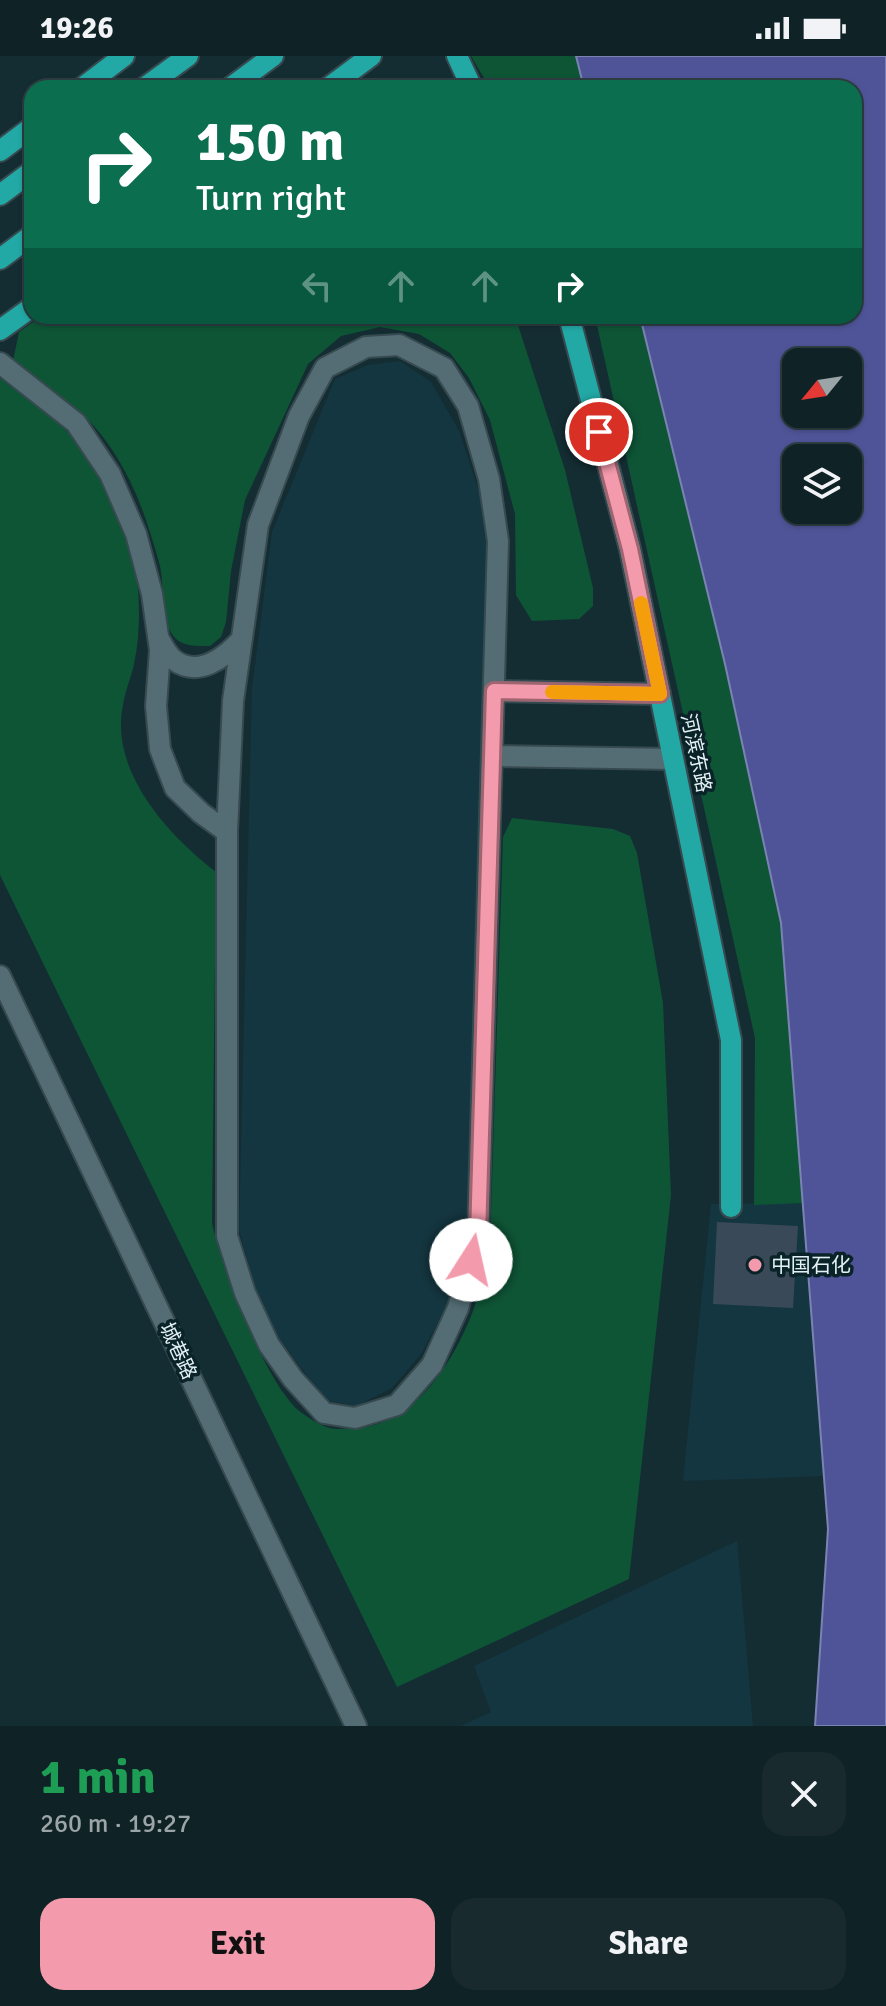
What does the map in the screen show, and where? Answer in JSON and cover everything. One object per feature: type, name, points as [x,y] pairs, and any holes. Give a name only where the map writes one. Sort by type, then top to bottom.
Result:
[{"type":"main road","points":[[92,80],[124,56]]},
{"type":"main road","points":[[155,80],[188,56]]},
{"type":"main road","points":[[241,80],[273,56]]},
{"type":"main road","points":[[339,80],[371,56]]},
{"type":"main road","points":[[457,56],[468,80]]},
{"type":"main road","points":[[0,151],[24,133]]},
{"type":"main road","points":[[0,195],[24,177]]},
{"type":"main road","points":[[0,259],[24,241]]},
{"type":"main road","points":[[0,330],[24,313]]},
{"type":"main road","name":"河滨东路","points":[[571,324],[630,549],[731,1040],[731,1207]]},
{"type":"street","points":[[399,345],[444,368],[468,406],[489,479],[498,541],[494,691],[478,1236],[458,1308],[432,1365],[397,1405],[355,1418],[324,1413],[293,1379],[269,1345],[245,1293],[227,1236],[227,832],[233,701],[258,525],[299,416],[325,368],[366,347],[399,345]]},
{"type":"street","points":[[0,363],[76,423],[110,474],[136,534],[152,594],[160,650],[156,706],[160,749],[175,788],[227,832]]},
{"type":"street","points":[[158,637],[171,659],[186,666],[205,666],[216,661],[226,656],[241,640]]},
{"type":"street","points":[[494,691],[660,694]]},
{"type":"street","points":[[492,756],[673,759]]},
{"type":"street","name":"城巷路","points":[[0,976],[356,1726]]},
{"type":"shaded area","points":[[400,361],[431,382],[459,431],[479,491],[487,552],[467,1230],[449,1302],[421,1354],[392,1388],[356,1406],[325,1400],[275,1333],[256,1289],[239,1230],[252,689],[272,532],[335,379],[368,365]]},
{"type":"shaded area","points":[[803,1203],[824,1476],[683,1481],[711,1204]]},
{"type":"shaded area","points":[[737,1541],[753,1726],[461,1726],[491,1712],[474,1666]]},
{"type":"green space","points":[[471,56],[576,56],[582,80],[485,80]]},
{"type":"green space","points":[[30,324],[518,324],[565,470],[593,588],[593,606],[579,619],[532,621],[516,595],[515,514],[490,420],[469,378],[450,353],[419,334],[380,327],[341,336],[308,364],[245,500],[221,637],[210,646],[183,643],[175,638],[167,622],[155,548],[137,496],[120,463],[99,432],[80,412],[13,361],[19,332]]},
{"type":"green space","points":[[597,324],[642,324],[725,664],[781,923],[803,1203],[754,1205],[755,1038]]},
{"type":"green space","points":[[0,378],[47,413],[71,436],[104,485],[128,540],[137,578],[139,621],[136,654],[123,705],[121,730],[125,754],[146,799],[162,820],[179,840],[216,872],[212,1223],[225,1267],[258,1349],[285,1395],[298,1410],[313,1420],[330,1428],[342,1429],[376,1425],[413,1404],[443,1370],[473,1311],[490,1246],[503,837],[512,818],[613,829],[630,836],[637,853],[663,1003],[671,1195],[629,1579],[397,1687],[0,875]]},
{"type":"water","points":[[576,56],[886,56],[886,1726],[815,1726],[828,1529],[781,923],[725,664],[642,324],[862,324],[862,80],[582,80]]},
{"type":"building","name":"中国石化","points":[[717,1222],[798,1226],[793,1308],[713,1304]]},
{"type":"slow traffic","points":[[552,692],[660,694],[641,603]]},
{"type":"place","name":"中国石化","points":[[755,1265]]},
{"type":"route","points":[[471,1260],[478,1236],[494,691],[660,694],[630,549],[599,432]]}]
